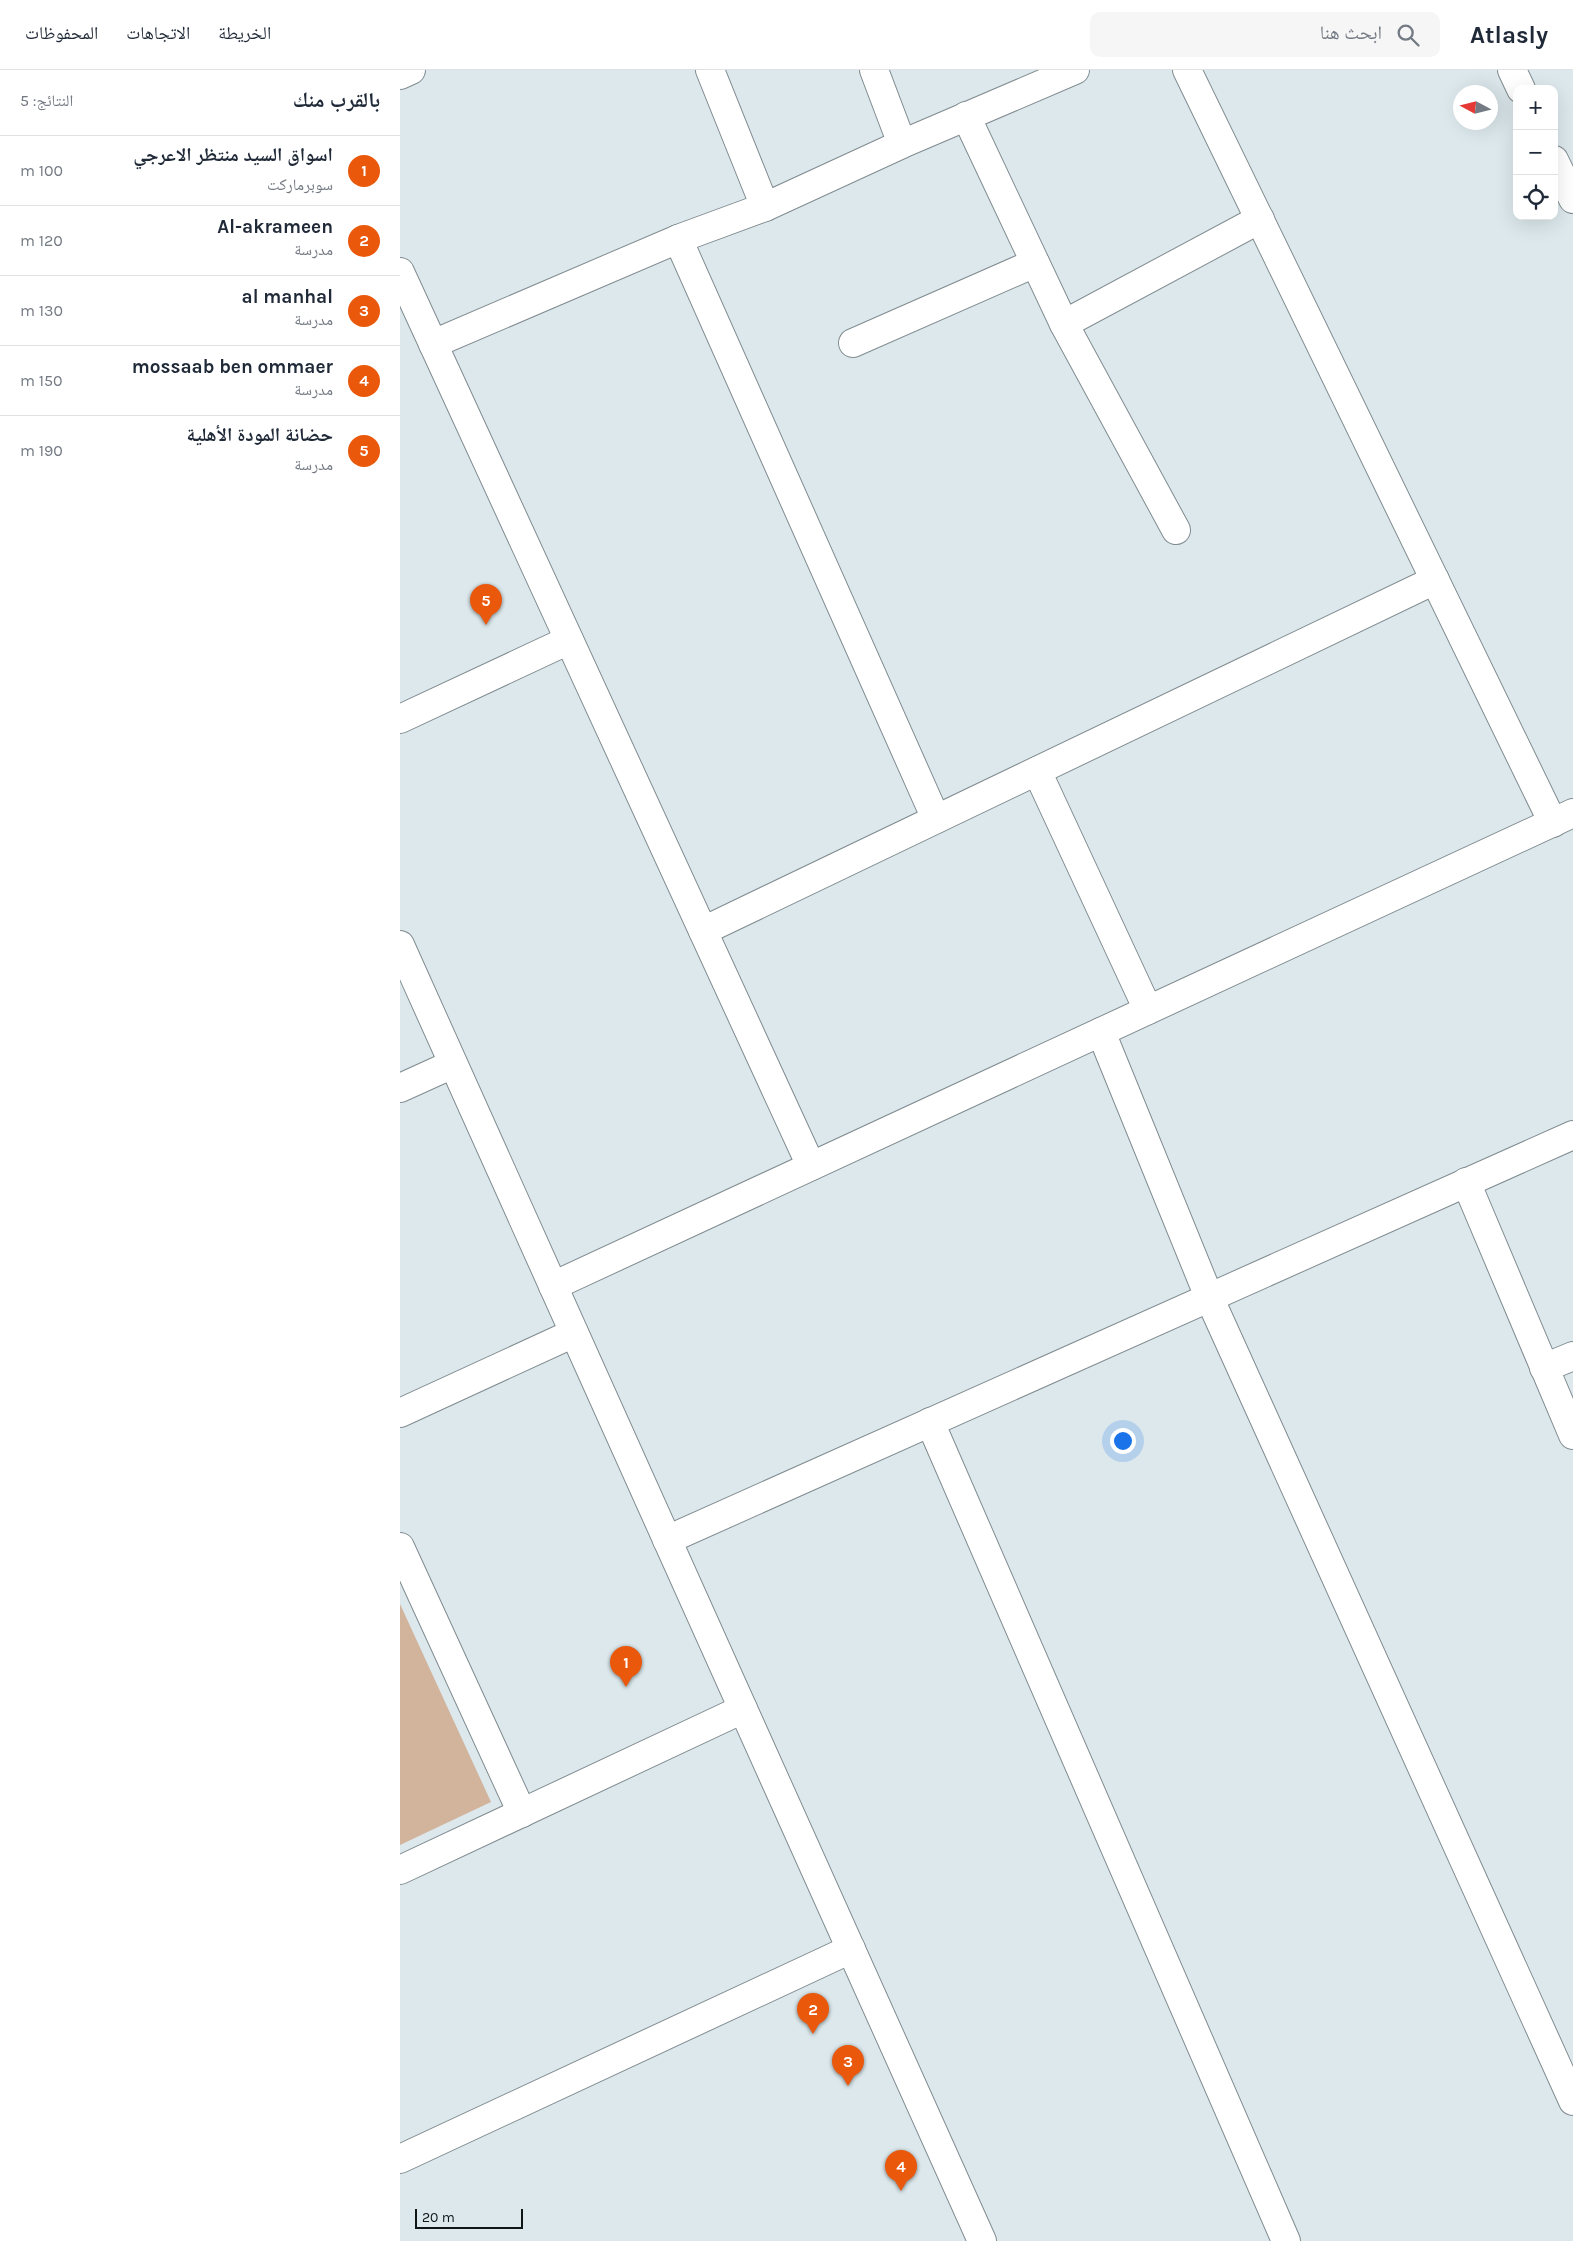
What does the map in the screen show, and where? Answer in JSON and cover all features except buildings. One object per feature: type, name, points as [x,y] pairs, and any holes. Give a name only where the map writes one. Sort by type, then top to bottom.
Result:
[{"type":"street","points":[[400,75],[411,70]]},
{"type":"street","points":[[710,70],[765,207]]},
{"type":"street","points":[[874,70],[902,144]]},
{"type":"street","points":[[433,344],[678,239],[765,207],[902,144],[1075,70]]},
{"type":"street","points":[[553,1286],[1563,818],[1434,580],[1187,70]]},
{"type":"street","points":[[1512,70],[1518,85]]},
{"type":"street","points":[[966,116],[1064,324],[1176,530]]},
{"type":"street","points":[[1558,168],[1573,199]]},
{"type":"street","points":[[1064,324],[1260,219]]},
{"type":"street","points":[[678,239],[936,820]]},
{"type":"street","points":[[852,343],[1035,263]]},
{"type":"street","points":[[400,272],[811,1166]]},
{"type":"street","points":[[703,931],[1434,580]]},
{"type":"street","points":[[400,719],[569,640]]},
{"type":"street","points":[[1037,771],[1148,1010]]},
{"type":"street","points":[[400,945],[982,2241]]},
{"type":"street","points":[[1101,1032],[1209,1297],[1573,2101]]},
{"type":"street","points":[[400,1088],[453,1064]]},
{"type":"street","points":[[666,1540],[1573,1135]]},
{"type":"street","points":[[1466,1182],[1573,1435]]},
{"type":"street","points":[[400,1414],[574,1333]]},
{"type":"street","points":[[1544,1368],[1573,1356]]},
{"type":"street","points":[[930,1422],[1286,2241]]},
{"type":"street","points":[[400,1547],[522,1813]]},
{"type":"street","points":[[400,1870],[743,1709]]},
{"type":"street","points":[[400,2159],[851,1949]]},
{"type":"shaded area","points":[[400,1604],[491,1802],[400,1845]]},
{"type":"place","name":"حضانة المودة الأهلية","points":[[486,625]]},
{"type":"place","name":"اسواق السيد منتظر الاعرجي","points":[[626,1687]]},
{"type":"place","name":"Al-akrameen","points":[[813,2034]]},
{"type":"place","name":"al manhal","points":[[848,2086]]},
{"type":"place","name":"mossaab ben ommaer","points":[[901,2191]]}]
